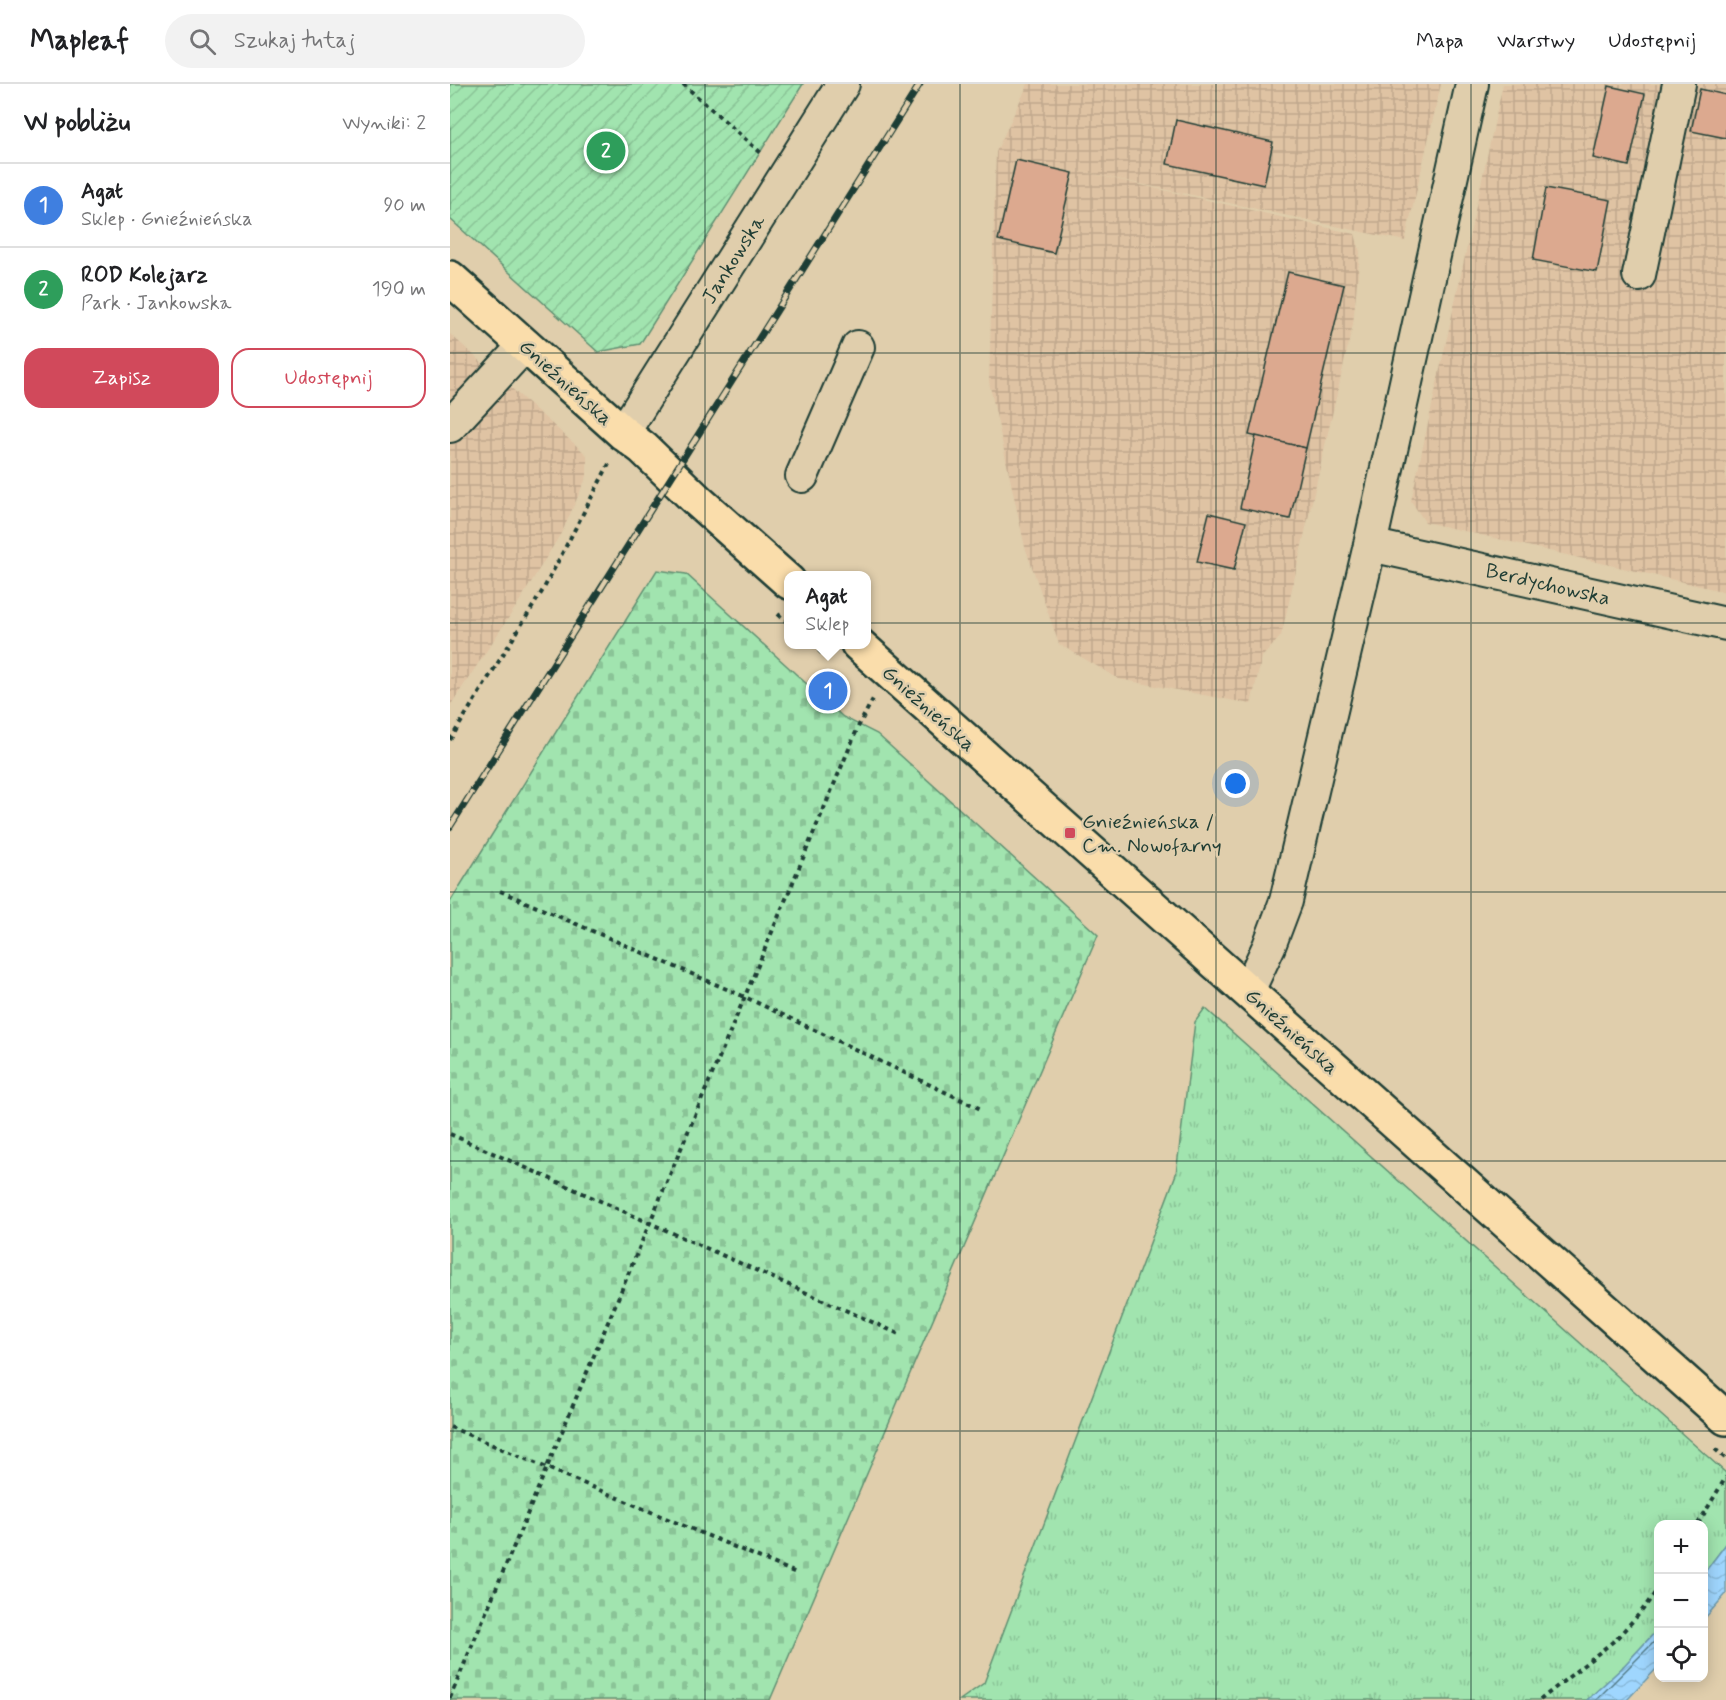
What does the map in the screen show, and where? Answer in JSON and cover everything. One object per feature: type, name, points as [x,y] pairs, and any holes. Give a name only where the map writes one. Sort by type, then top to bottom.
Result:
[{"type":"main road","name":"Gnieźnieńska","points":[[450,278],[623,433],[643,448],[698,501],[784,578]]},
{"type":"main road","name":"Gnieźnieńska","points":[[863,649],[1726,1418]]},
{"type":"street","name":"Jankowska","points":[[623,433],[843,84]]},
{"type":"street","points":[[1248,991],[1269,946],[1286,901],[1370,545],[1472,84]]},
{"type":"street","points":[[1639,275],[1679,84]]},
{"type":"street","points":[[450,426],[525,345]]},
{"type":"street","points":[[802,476],[858,346]]},
{"type":"street","name":"Berdychowska","points":[[1370,545],[1726,624]]},
{"type":"path","points":[[683,84],[786,175]]},
{"type":"path","points":[[450,740],[543,590],[623,433]]},
{"type":"path","points":[[450,1698],[859,725],[873,699],[892,675]]},
{"type":"path","points":[[500,891],[745,998],[983,1110]]},
{"type":"path","points":[[450,1134],[899,1334]]},
{"type":"path","points":[[450,1427],[796,1573]]},
{"type":"path","points":[[1700,1520],[1726,1477]]},
{"type":"path","points":[[1540,1700],[1615,1640],[1654,1595]]},
{"type":"shaded area","points":[[1028,84],[1441,84],[1405,241],[1071,169],[1355,234],[1360,252],[1353,324],[1281,636],[1262,657],[1251,704],[1119,679],[1059,644],[1025,547],[989,382],[996,152]]},
{"type":"shaded area","points":[[1503,84],[1726,84],[1726,592],[1425,522],[1411,501]]},
{"type":"shaded area","points":[[450,334],[587,455],[587,476],[563,530],[519,602],[450,706]]},
{"type":"green space","points":[[450,84],[803,84],[640,344],[598,352],[450,219]]},
{"type":"green space","points":[[657,570],[686,574],[843,717],[877,734],[1098,935],[770,1700],[450,1700],[450,902]]},
{"type":"green space","points":[[1205,1008],[1726,1473],[1726,1544],[1708,1568],[1708,1520],[1654,1520],[1654,1633],[1621,1669],[1587,1700],[960,1700],[984,1683],[1176,1174],[1195,1022]]},
{"type":"water","points":[[1726,1544],[1726,1594],[1708,1614],[1708,1574],[1708,1568]]},
{"type":"water","points":[[1654,1633],[1654,1671],[1627,1700],[1587,1700],[1621,1669]]},
{"type":"building","points":[[1609,86],[1645,94],[1629,166],[1593,158]]},
{"type":"building","points":[[1700,89],[1726,95],[1726,138],[1691,131]]},
{"type":"building","points":[[1176,120],[1273,142],[1264,185],[1167,164]]},
{"type":"building","points":[[1016,160],[1073,173],[1054,253],[998,240]]},
{"type":"building","points":[[1546,188],[1611,200],[1597,272],[1533,260]]},
{"type":"building","points":[[1288,272],[1344,285],[1306,448],[1249,435]]},
{"type":"building","points":[[1256,436],[1306,448],[1290,519],[1240,508]]},
{"type":"building","points":[[1209,513],[1246,522],[1234,570],[1197,562]]},
{"type":"building","points":[[830,680],[839,688],[827,703],[817,694]]},
{"type":"railway","points":[[450,827],[920,84]]},
{"type":"place","name":"ROD Kolejarz","points":[[606,151]]},
{"type":"place","name":"Agat","points":[[828,691]]},
{"type":"place","name":"Gnieźnieńska / Cm. Nowofarny","points":[[1070,833]]}]
